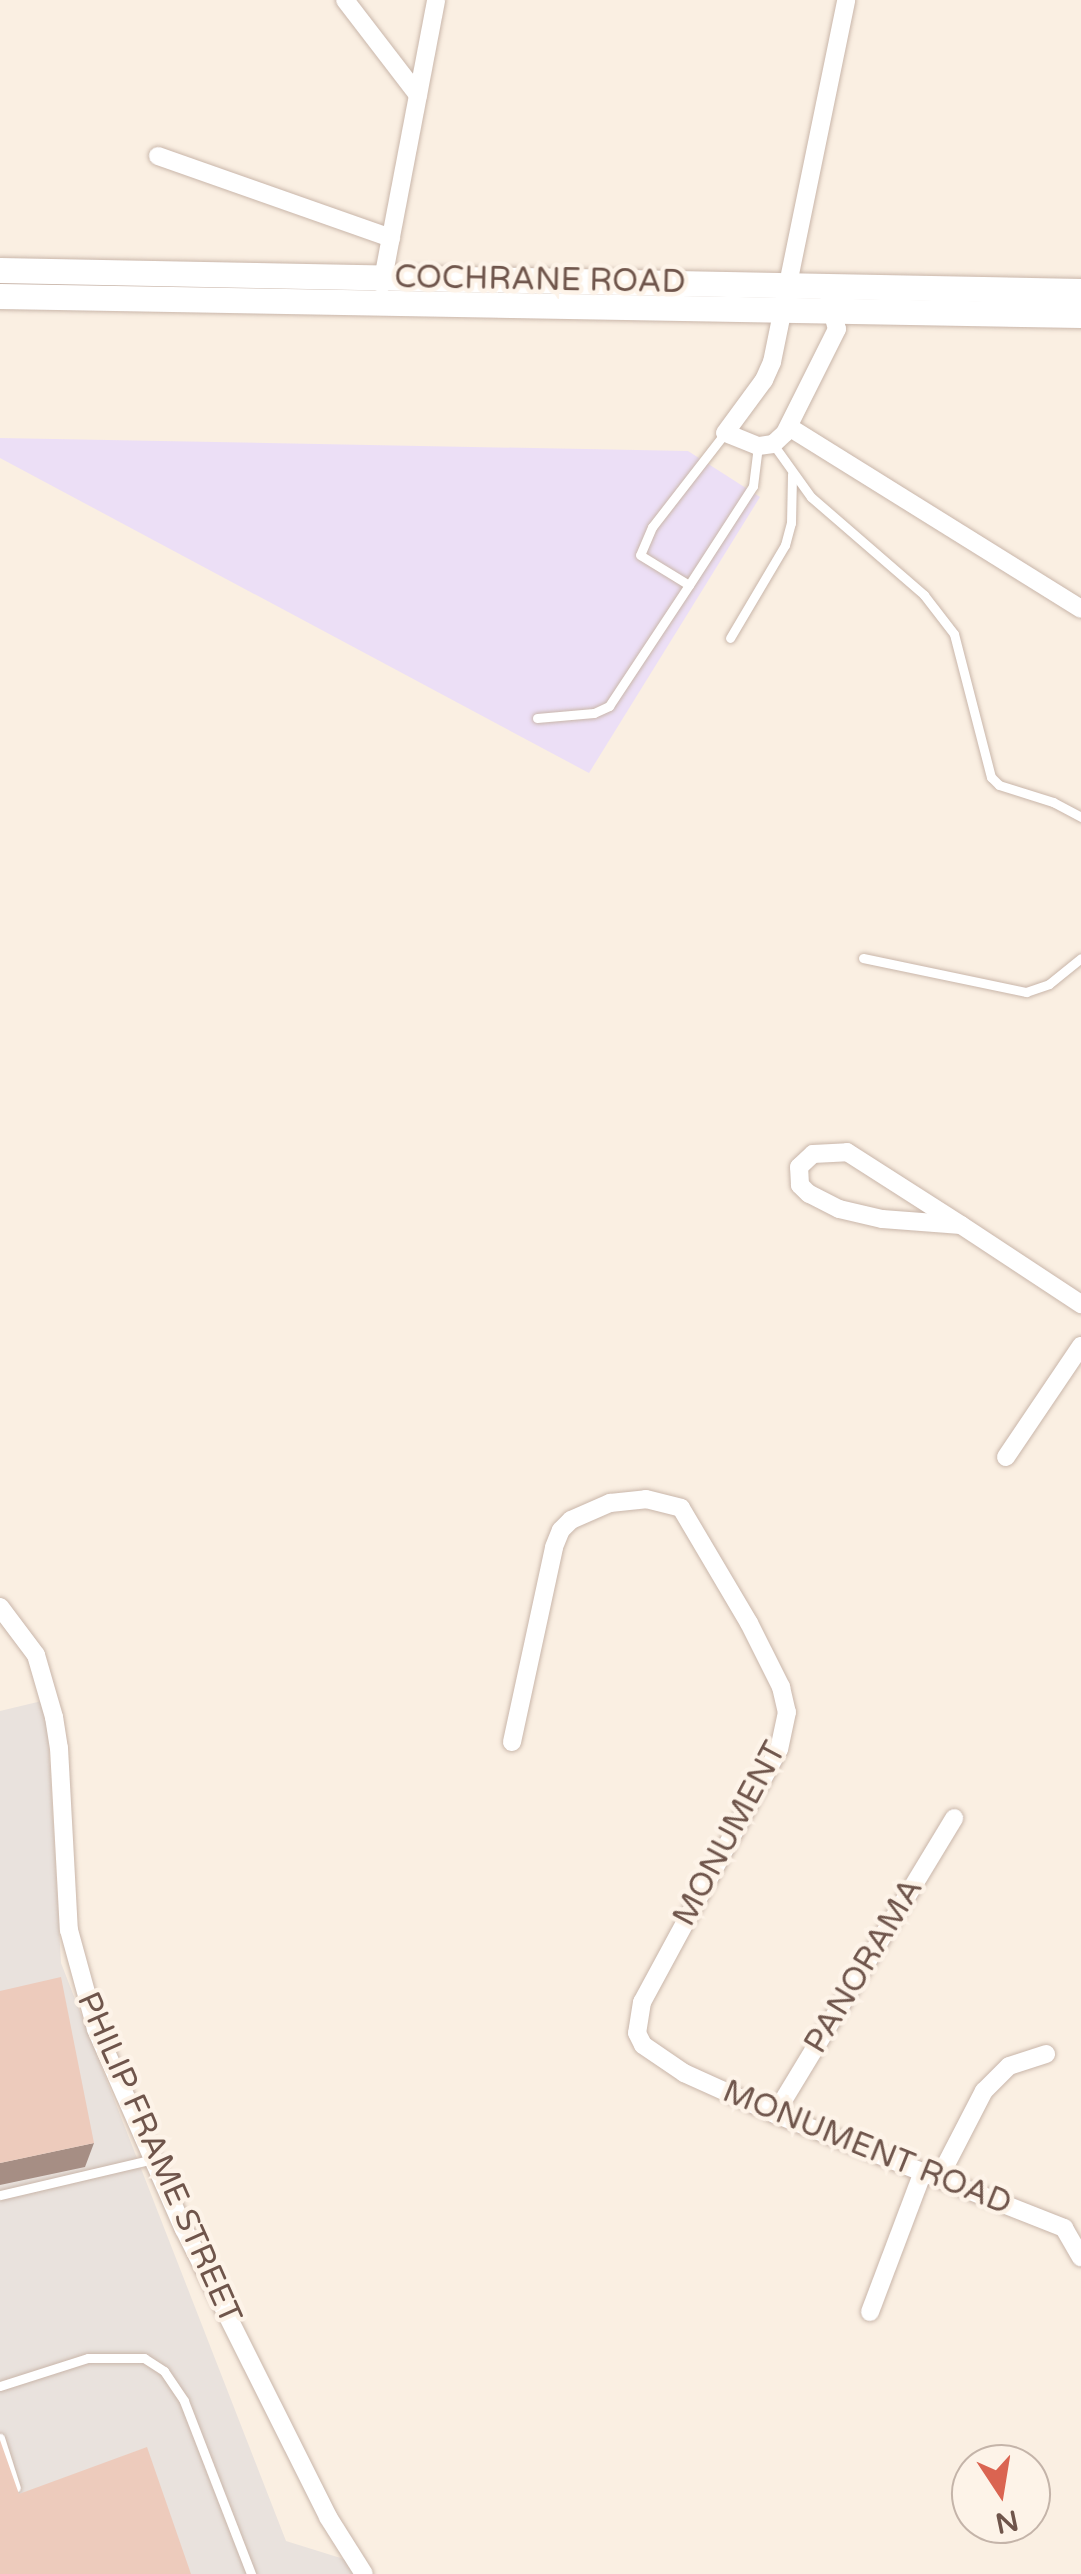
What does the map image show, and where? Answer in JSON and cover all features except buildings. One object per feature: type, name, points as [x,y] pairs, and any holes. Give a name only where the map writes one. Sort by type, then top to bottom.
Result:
[{"type":"street","points":[[345,0],[418,95]]},
{"type":"street","points":[[381,290],[436,0]]},
{"type":"street","points":[[823,286],[837,329],[789,427],[765,445],[724,434],[764,380],[785,298],[846,0]]},
{"type":"street","points":[[158,156],[391,238]]},
{"type":"street","name":"COCHRANE ROAD","points":[[0,270],[381,290],[785,298],[833,310],[1081,315]]},
{"type":"street","name":"COCHRANE ROAD","points":[[785,298],[823,286],[1081,291]]},
{"type":"street","name":"COCHRANE ROAD","points":[[0,296],[381,290]]},
{"type":"street","points":[[789,427],[1081,609]]},
{"type":"street","points":[[961,1225],[882,1219],[839,1209],[800,1185],[800,1167],[813,1154],[847,1152],[961,1225],[1081,1304]]},
{"type":"street","points":[[1006,1456],[1081,1346]]},
{"type":"street","name":"MONUMENT","points":[[512,1742],[561,1530],[571,1520],[610,1503],[646,1500],[681,1508],[749,1622],[781,1687],[785,1731],[642,2002],[637,2033],[643,2045]]},
{"type":"street","name":"PHILIP FRAME STREET","points":[[0,1607],[36,1654],[47,1690],[60,1748],[65,1881],[76,1965],[96,2029],[153,2159],[310,2483],[364,2574]]},
{"type":"street","name":"PANORAMA","points":[[775,2114],[954,1818]]},
{"type":"street","name":"MONUMENT ROAD","points":[[643,2045],[684,2073],[775,2114],[1064,2228]]},
{"type":"street","points":[[870,2312],[931,2175],[984,2091],[1009,2066],[1046,2054]]},
{"type":"street","points":[[1081,2217],[1064,2228],[1081,2258]]},
{"type":"lane","points":[[689,585],[640,554],[652,527],[724,434]]},
{"type":"lane","points":[[765,445],[829,516],[924,594],[954,634],[991,777],[999,785],[1054,802],[1081,817]]},
{"type":"lane","points":[[537,718],[594,712],[609,706],[753,486],[765,445]]},
{"type":"lane","points":[[730,638],[785,546],[792,523],[792,474]]},
{"type":"lane","points":[[863,958],[1026,992],[1049,984],[1081,958]]},
{"type":"lane","points":[[0,2195],[153,2159]]},
{"type":"lane","points":[[0,2386],[88,2358],[144,2358],[164,2371],[184,2401],[250,2574]]},
{"type":"lane","points":[[0,2438],[19,2497]]},
{"type":"shaded area","points":[[0,438],[688,451],[760,497],[589,773],[0,458]]},
{"type":"shaded area","points":[[46,1700],[61,1963],[286,2541],[347,2560],[357,2574],[0,2574],[0,1711]]}]
